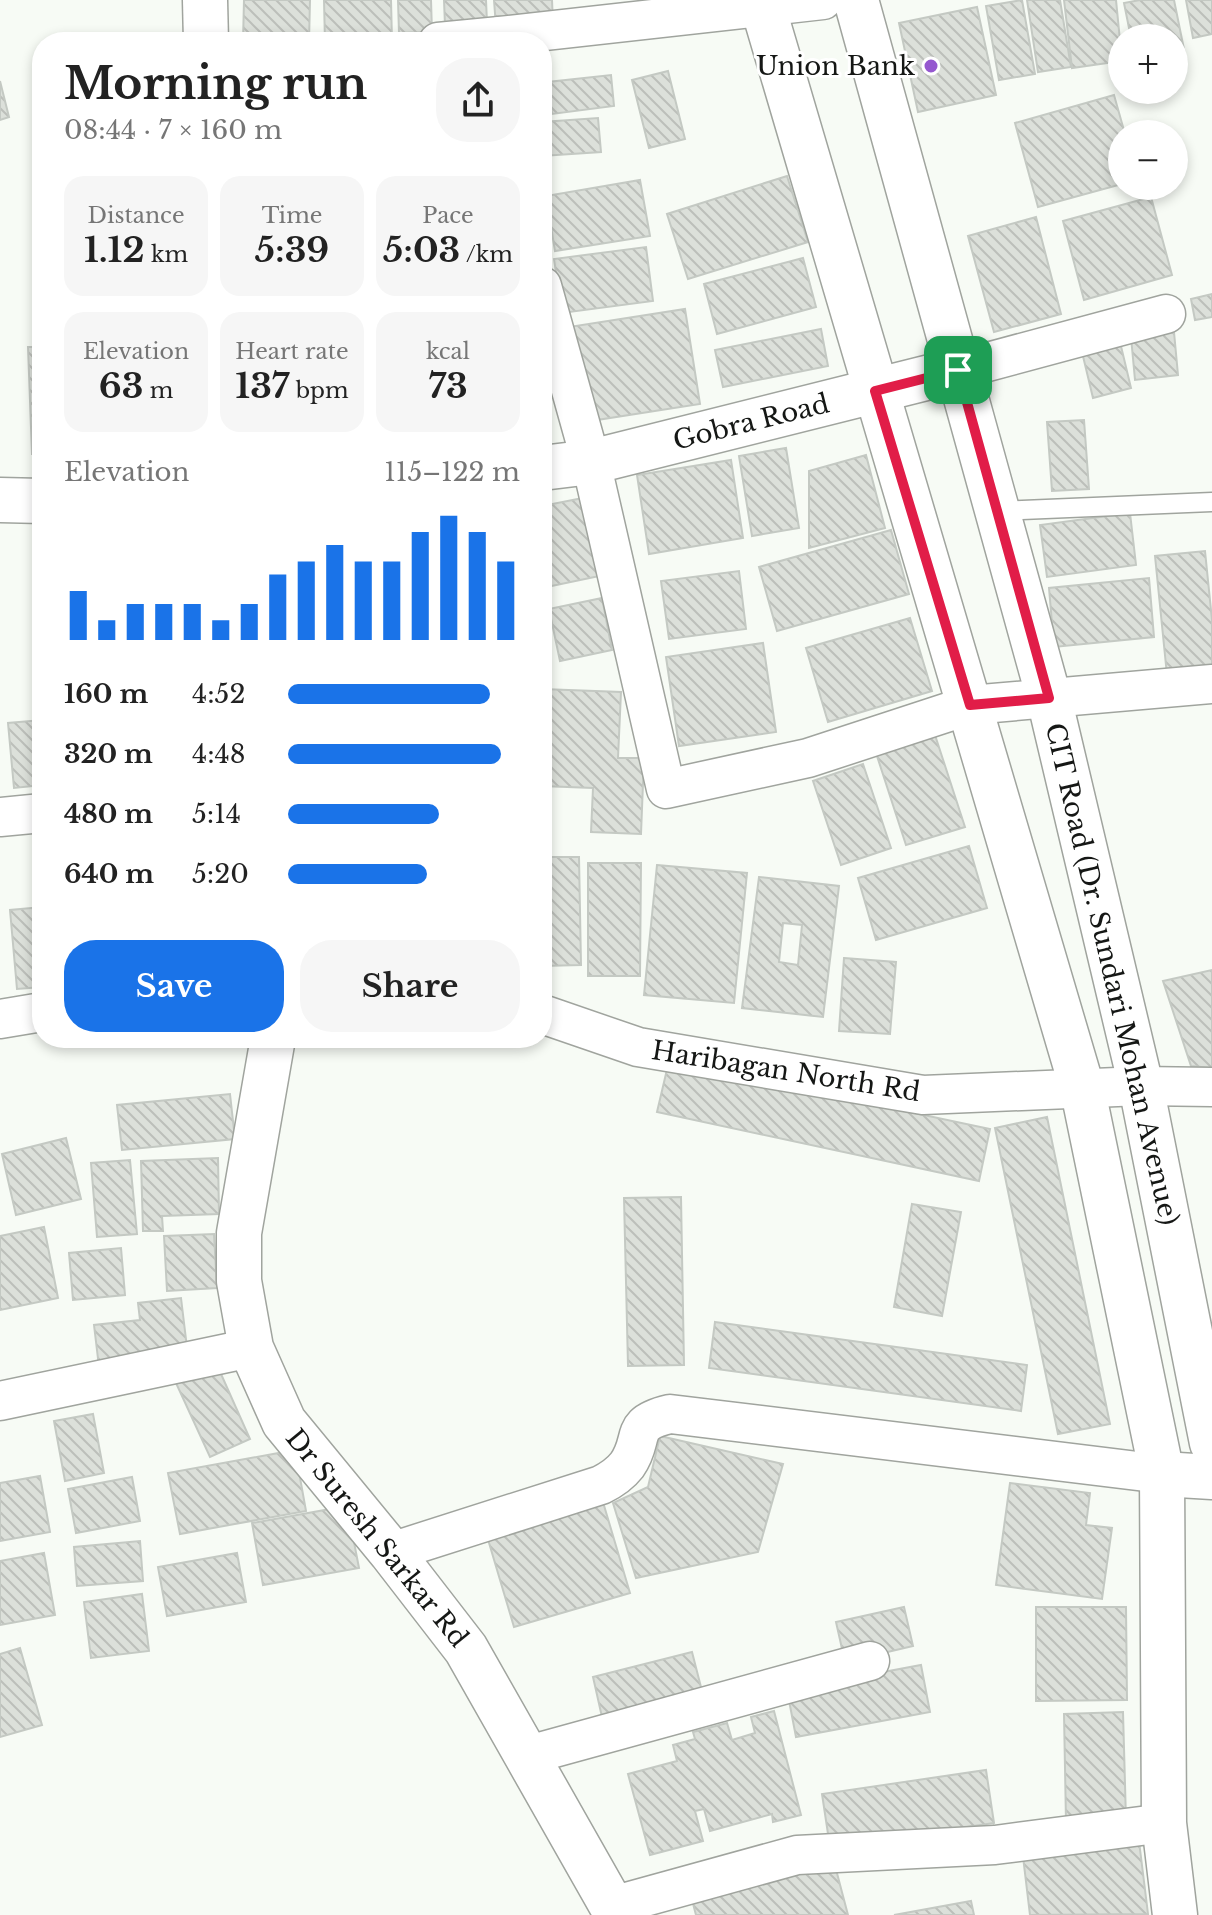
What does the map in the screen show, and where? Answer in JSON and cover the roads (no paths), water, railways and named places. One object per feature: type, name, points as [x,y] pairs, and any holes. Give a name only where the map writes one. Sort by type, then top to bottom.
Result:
[{"type":"main road","points":[[205,0],[206,32]]},
{"type":"main road","name":"CIT Road (Dr. Sundari Mohan Avenue)","points":[[856,0],[1049,698],[1141,1086],[1212,1443]]},
{"type":"main road","name":"CIT Road (Dr. Sundari Mohan Avenue)","points":[[761,4],[1083,1091],[1162,1474],[1164,1823],[1175,1915]]},
{"type":"main road","name":"Gobra Road","points":[[552,467],[591,462],[958,370]]},
{"type":"main road","points":[[0,500],[32,501]]},
{"type":"main road","name":"Dr Suresh Sarkar Rd","points":[[271,1048],[239,1233],[239,1281],[251,1348],[284,1422],[466,1649],[614,1911]]},
{"type":"main road","points":[[1162,1474],[1212,1477]]},
{"type":"street","points":[[552,32],[761,4],[823,0]]},
{"type":"street","points":[[958,370],[1166,314]]},
{"type":"street","points":[[552,322],[591,462],[666,789],[808,758],[970,705],[1212,684]]},
{"type":"street","points":[[0,817],[32,814]]},
{"type":"street","points":[[0,1019],[32,1014]]},
{"type":"street","name":"Haribagan North Rd","points":[[552,1017],[638,1047],[923,1095],[1083,1091],[1141,1086],[1212,1087]]},
{"type":"street","points":[[0,1401],[251,1348]]},
{"type":"street","points":[[391,1552],[601,1485],[614,1478],[628,1464],[639,1429],[653,1418],[670,1414],[1162,1474]]},
{"type":"street","points":[[525,1756],[870,1661]]},
{"type":"street","points":[[614,1911],[797,1855],[995,1845],[1164,1823]]},
{"type":"lane","points":[[998,511],[1212,502]]},
{"type":"place","name":"Union Bank","points":[[931,66]]}]
